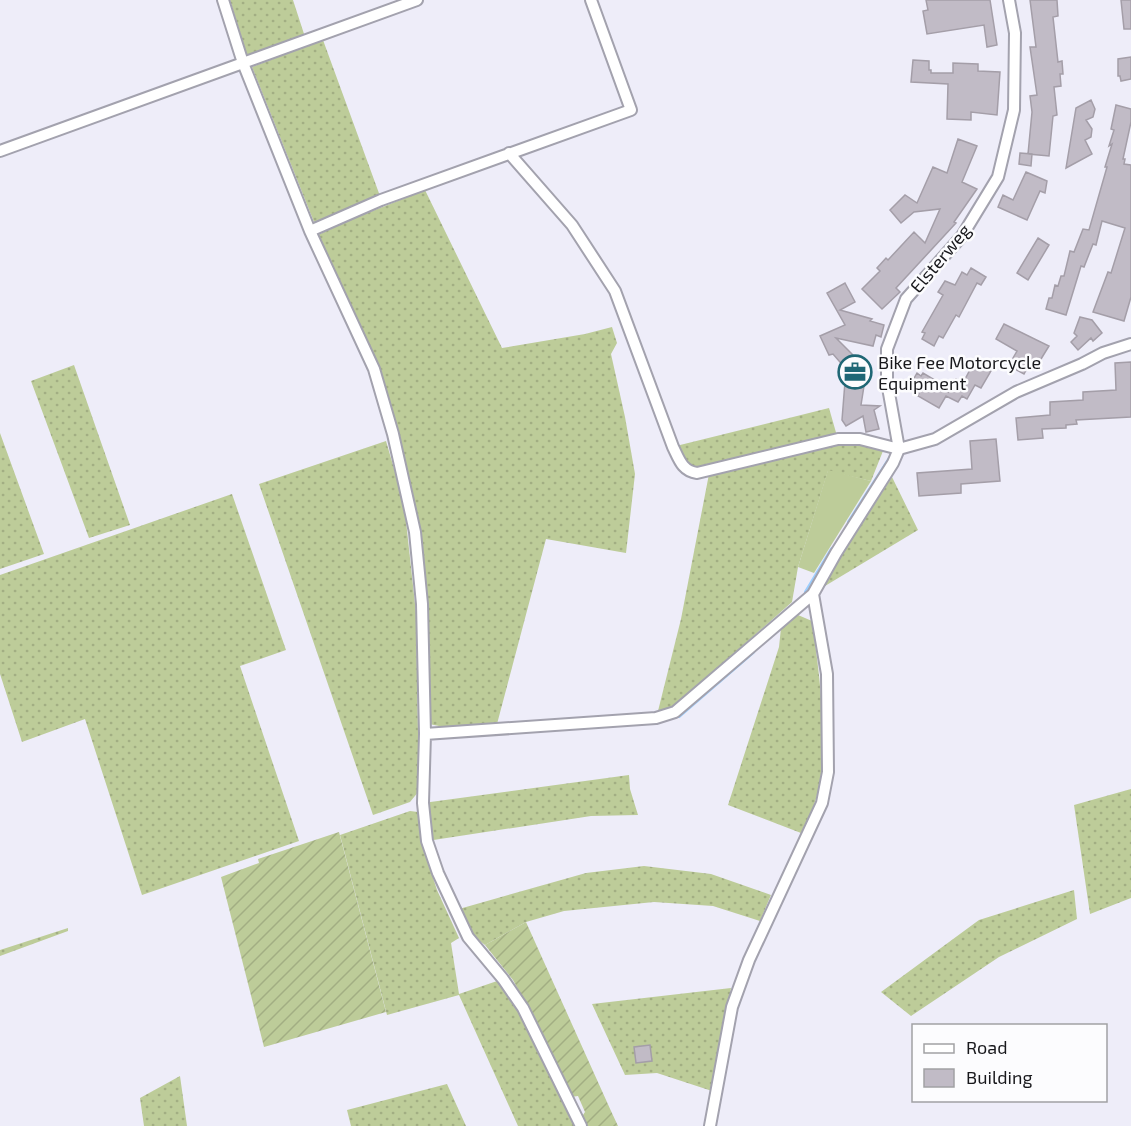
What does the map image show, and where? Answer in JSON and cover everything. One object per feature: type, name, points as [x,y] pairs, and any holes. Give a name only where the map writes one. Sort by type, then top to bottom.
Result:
[{"type":"street","points":[[223,0],[243,63],[310,231],[374,369],[393,434],[415,532],[422,604],[425,734],[423,803],[427,841],[438,873],[468,937],[524,1008],[581,1126]]},
{"type":"street","points":[[0,151],[417,0]]},
{"type":"street","points":[[310,231],[381,200],[631,110],[591,0]]},
{"type":"street","name":"Elsterweg","points":[[899,449],[887,382],[887,349],[906,299],[962,236],[998,177],[1014,110],[1015,33],[1009,0]]},
{"type":"street","points":[[509,153],[572,225],[615,291],[682,466],[690,472],[697,473],[838,440],[860,439],[899,449],[935,439],[1016,392],[1103,353],[1131,344]]},
{"type":"street","points":[[425,734],[656,718],[675,712],[813,594],[893,463],[899,449]]},
{"type":"street","points":[[710,1126],[732,1006],[749,960],[822,803],[828,772],[827,674],[819,617],[813,594]]},
{"type":"green space","points":[[230,0],[293,0],[305,37],[247,55]]},
{"type":"green space","points":[[323,40],[380,196],[314,222],[252,67]]},
{"type":"green space","points":[[425,190],[502,348],[585,334],[612,327],[617,343],[611,354],[635,474],[626,553],[546,539],[497,724],[444,727],[429,724],[428,625],[421,541],[393,413],[375,363],[318,235]]},
{"type":"green space","points":[[74,365],[130,525],[89,538],[31,381]]},
{"type":"green space","points":[[829,408],[837,436],[696,467],[686,465],[676,446]]},
{"type":"green space","points":[[0,433],[44,554],[0,569]]},
{"type":"green space","points":[[386,441],[404,503],[416,613],[419,791],[410,802],[373,815],[259,484]]},
{"type":"green space","points":[[837,443],[861,443],[883,451],[871,481],[828,471],[798,567],[792,602],[676,705],[658,711],[681,619],[709,474]]},
{"type":"green space","points":[[828,470],[871,481],[814,573],[798,567]]},
{"type":"green space","points":[[892,477],[918,530],[820,589]]},
{"type":"green space","points":[[232,494],[286,650],[240,666],[299,841],[142,895],[85,719],[22,742],[0,674],[0,575]]},
{"type":"green space","points":[[798,615],[812,621],[823,732],[821,776],[817,795],[801,833],[728,805],[779,647],[781,628]]},
{"type":"green space","points":[[629,775],[630,789],[638,815],[591,816],[427,841],[423,803]]},
{"type":"green space","points":[[1131,789],[1131,898],[1090,914],[1074,805]]},
{"type":"green space","points":[[410,811],[418,812],[423,847],[437,890],[459,938],[451,943],[459,994],[503,979],[581,1126],[518,1126],[459,995],[387,1015],[340,835]]},
{"type":"green space","points":[[339,832],[386,1012],[264,1047],[221,877],[259,863],[258,859]]},
{"type":"green space","points":[[644,866],[711,874],[771,895],[760,921],[713,906],[654,902],[564,911],[526,922],[485,945],[476,938],[459,909],[586,873]]},
{"type":"green space","points":[[1074,890],[1077,919],[999,957],[911,1016],[881,992],[979,920]]},
{"type":"green space","points":[[526,922],[618,1126],[585,1126],[581,1118],[585,1112],[578,1096],[571,1097],[538,1026],[513,980],[485,945]]},
{"type":"green space","points":[[68,928],[68,931],[0,956],[0,950]]},
{"type":"green space","points":[[731,988],[712,1091],[657,1073],[625,1075],[592,1004]]},
{"type":"green space","points":[[180,1076],[187,1126],[144,1126],[140,1098]]},
{"type":"green space","points":[[447,1084],[466,1126],[351,1126],[347,1110]]},
{"type":"building","points":[[926,0],[990,0],[997,45],[987,47],[984,25],[927,34],[923,11],[928,10]]},
{"type":"building","points":[[1030,0],[1057,0],[1058,16],[1053,17],[1058,62],[1062,61],[1063,74],[1060,74],[1061,86],[1054,87],[1057,115],[1053,116],[1049,156],[1028,154],[1032,112],[1030,96],[1037,95],[1030,47],[1036,47]]},
{"type":"building","points":[[1121,0],[1131,0],[1131,29],[1124,29]]},
{"type":"building","points":[[1131,57],[1131,79],[1121,81],[1118,76],[1118,59]]},
{"type":"building","points":[[913,60],[929,61],[931,73],[953,73],[953,63],[978,64],[978,71],[1000,72],[997,115],[971,112],[971,120],[947,119],[948,84],[911,82]]},
{"type":"building","points":[[1091,100],[1095,109],[1093,117],[1086,120],[1092,129],[1091,137],[1085,140],[1092,154],[1066,168],[1076,108]]},
{"type":"building","points":[[1116,105],[1131,109],[1131,122],[1123,159],[1125,159],[1124,164],[1131,165],[1131,297],[1124,321],[1093,312],[1108,272],[1111,273],[1125,228],[1102,221],[1096,245],[1093,244],[1084,267],[1081,266],[1066,315],[1046,309],[1055,285],[1058,286],[1061,276],[1064,276],[1070,251],[1074,252],[1083,229],[1089,230],[1112,144],[1109,146],[1114,130],[1111,129]]},
{"type":"building","points":[[958,139],[977,146],[962,182],[977,189],[954,222],[956,223],[896,288],[900,292],[882,309],[862,289],[880,271],[877,268],[886,258],[888,260],[914,232],[925,243],[940,209],[914,212],[901,223],[890,210],[905,195],[917,203],[933,167],[947,173]]},
{"type":"building","points":[[1020,153],[1032,154],[1031,166],[1019,164]]},
{"type":"building","points":[[1026,172],[1047,181],[1045,193],[1040,191],[1027,220],[998,207],[1003,195],[1013,200]]},
{"type":"building","points":[[1038,238],[1049,245],[1028,280],[1017,273]]},
{"type":"building","points":[[971,268],[986,277],[981,285],[977,283],[959,317],[956,315],[943,338],[939,336],[934,346],[922,339],[925,333],[922,332],[943,295],[938,292],[945,281],[955,285],[962,272],[967,275]]},
{"type":"building","points":[[845,283],[855,302],[840,310],[872,319],[870,321],[884,325],[881,337],[876,335],[873,346],[836,338],[864,366],[864,372],[855,377],[864,386],[861,405],[880,406],[874,410],[879,429],[866,432],[863,416],[846,426],[842,420],[846,369],[833,354],[829,355],[820,336],[845,325],[827,293]]},
{"type":"building","points":[[1080,317],[1092,320],[1102,333],[1093,341],[1091,338],[1078,350],[1071,342],[1077,336],[1074,333]]},
{"type":"building","points":[[1004,324],[1049,346],[1034,366],[1030,363],[1024,374],[1011,367],[1017,351],[996,339]]},
{"type":"building","points":[[1131,362],[1131,417],[1076,420],[1077,424],[1066,425],[1066,428],[1042,429],[1043,438],[1018,440],[1016,418],[1050,415],[1050,402],[1083,400],[1083,392],[1116,390],[1115,363]]},
{"type":"building","points":[[973,364],[991,371],[981,388],[975,385],[967,399],[962,396],[958,402],[946,396],[939,408],[918,396],[919,393],[909,387],[917,373],[921,376],[923,373],[950,389],[948,393],[956,379],[963,383]]},
{"type":"building","points":[[996,439],[1000,481],[961,484],[961,493],[919,496],[917,473],[972,469],[970,441]]},
{"type":"building","points":[[650,1045],[652,1061],[636,1063],[634,1047]]},
{"type":"waterway","points":[[849,522],[890,458]]},
{"type":"waterway","points":[[806,592],[832,549]]},
{"type":"waterway","points":[[679,716],[753,652]]},
{"type":"place","name":"Bike Fee Motorcycle Equipment","points":[[855,372]]}]
